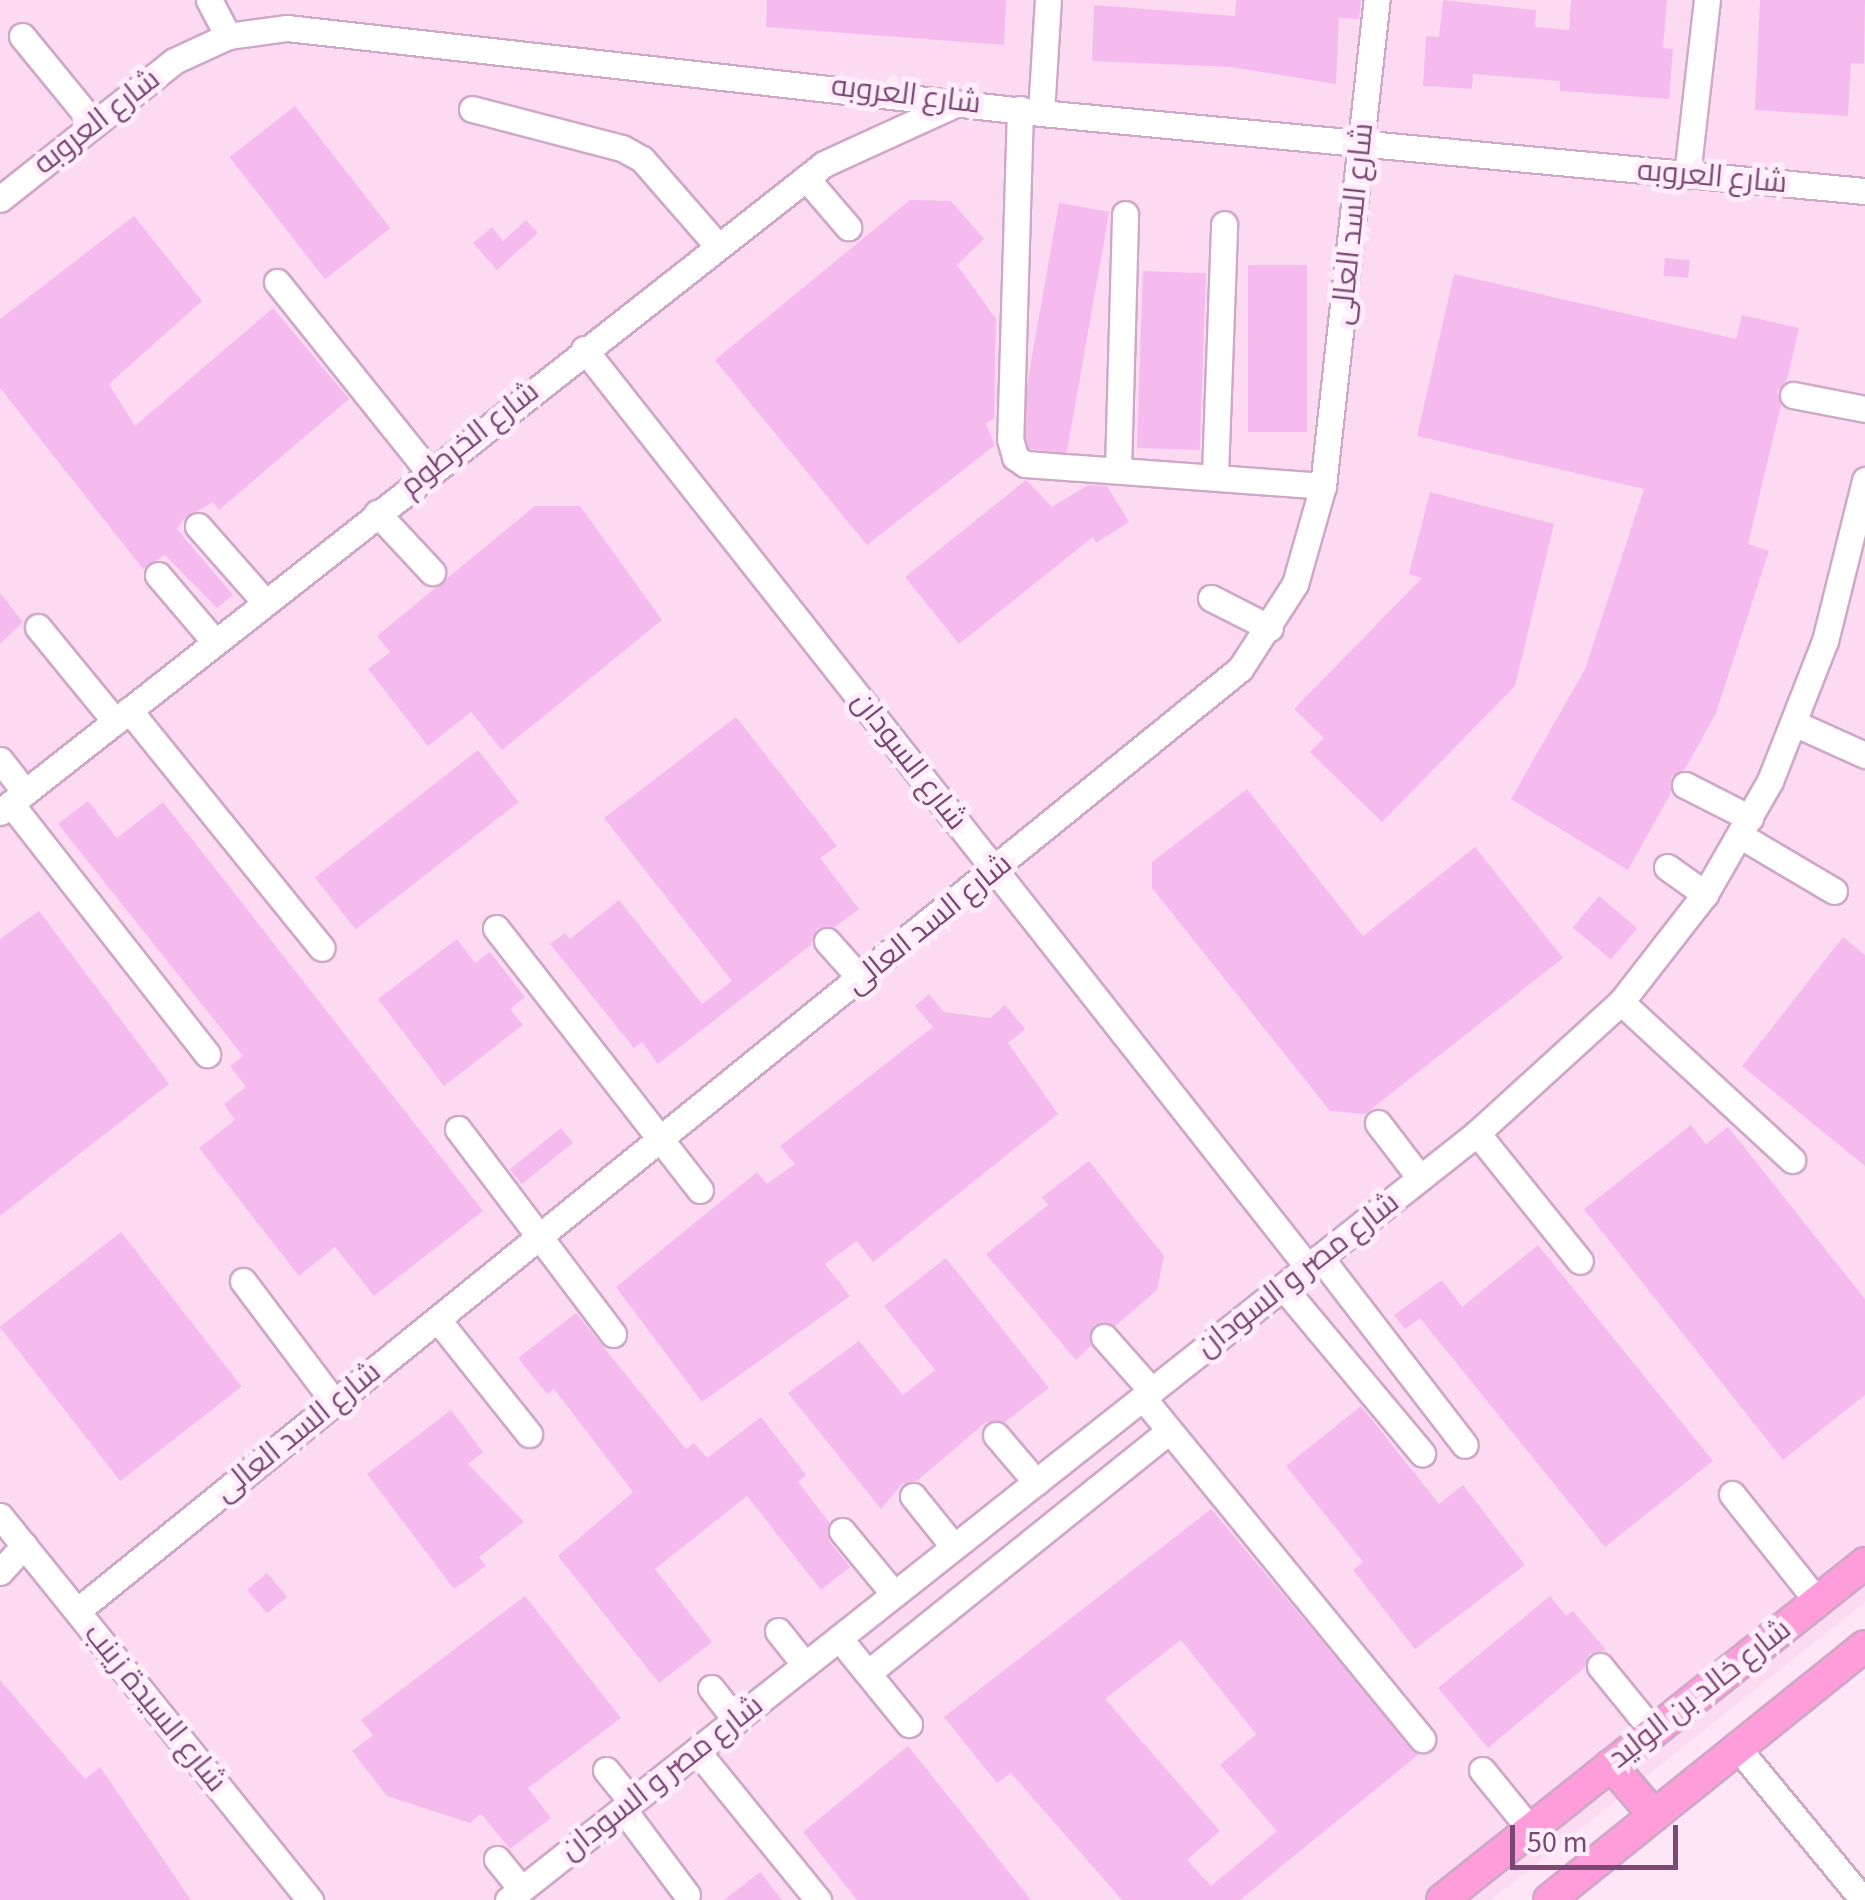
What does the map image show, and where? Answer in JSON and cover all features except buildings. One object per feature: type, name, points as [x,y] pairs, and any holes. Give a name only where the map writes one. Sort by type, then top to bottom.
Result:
[{"type":"main road","name":"شارع خالد بن الوليد","points":[[1442,1900],[1865,1563]]},
{"type":"main road","points":[[1549,1900],[1865,1646]]},
{"type":"main road","points":[[1611,1764],[1653,1814]]},
{"type":"lane","points":[[209,0],[228,36]]},
{"type":"lane","points":[[1048,0],[1031,111],[1010,448],[1025,464],[1215,474],[1323,486]]},
{"type":"lane","name":"شارع السد العالى","points":[[76,1611],[1240,670],[1270,628],[1313,536],[1323,486],[1377,0]]},
{"type":"lane","points":[[1687,175],[1707,0]]},
{"type":"lane","name":"شارع العروبه","points":[[0,198],[174,61],[228,36],[316,30],[1031,111],[1865,192]]},
{"type":"lane","points":[[22,36],[94,124]]},
{"type":"lane","name":"شارع الخرطوم","points":[[12,803],[806,178],[845,151],[962,101]]},
{"type":"lane","points":[[472,109],[622,148],[642,160],[718,246]]},
{"type":"lane","points":[[806,178],[848,227]]},
{"type":"lane","points":[[1118,469],[1125,214]]},
{"type":"lane","points":[[1215,474],[1224,224]]},
{"type":"lane","points":[[278,282],[429,472]]},
{"type":"lane","name":"شارع السودان","points":[[584,349],[996,870],[1464,1445]]},
{"type":"lane","points":[[1793,395],[1865,409]]},
{"type":"lane","name":"شارع مصر و السودان","points":[[514,1895],[1477,1133],[1621,1002],[1704,894],[1745,827],[1796,724],[1859,544],[1865,480]]},
{"type":"lane","points":[[377,513],[432,572]]},
{"type":"lane","points":[[198,526],[264,602]]},
{"type":"lane","points":[[158,575],[215,642]]},
{"type":"lane","points":[[1211,598],[1270,628]]},
{"type":"lane","points":[[38,627],[122,715],[322,948]]},
{"type":"lane","points":[[1796,724],[1865,755]]},
{"type":"lane","points":[[0,760],[12,803],[207,1054]]},
{"type":"lane","points":[[1686,785],[1834,890]]},
{"type":"lane","points":[[1668,866],[1704,894]]},
{"type":"lane","points":[[496,928],[700,1190]]},
{"type":"lane","points":[[827,941],[860,979]]},
{"type":"lane","points":[[1621,1002],[1792,1160]]},
{"type":"lane","points":[[1378,1123],[1420,1178]]},
{"type":"lane","points":[[458,1129],[613,1334]]},
{"type":"lane","points":[[1477,1133],[1580,1261]]},
{"type":"lane","points":[[242,1280],[335,1403]]},
{"type":"lane","points":[[1283,1287],[1422,1453]]},
{"type":"lane","points":[[438,1320],[529,1434]]},
{"type":"lane","points":[[1104,1337],[1169,1431],[1422,1739]]},
{"type":"lane","points":[[868,1673],[1169,1431]]},
{"type":"lane","points":[[996,1435],[1036,1482]]},
{"type":"lane","points":[[1732,1494],[1817,1602]]},
{"type":"lane","points":[[913,1496],[954,1547]]},
{"type":"lane","name":"شارع السيدة زينب","points":[[0,1516],[310,1900]]},
{"type":"lane","points":[[842,1531],[894,1594]]},
{"type":"lane","points":[[0,1572],[24,1545]]},
{"type":"lane","points":[[778,1631],[805,1665]]},
{"type":"lane","points":[[840,1638],[909,1724]]},
{"type":"lane","points":[[1600,1666],[1653,1731]]},
{"type":"lane","points":[[711,1688],[736,1720]]},
{"type":"lane","points":[[1737,1747],[1863,1900]]},
{"type":"lane","points":[[697,1750],[818,1900]]},
{"type":"lane","points":[[606,1770],[687,1895]]},
{"type":"lane","points":[[1482,1770],[1530,1829]]},
{"type":"lane","points":[[497,1859],[514,1895]]},
{"type":"shaded area","points":[[0,0],[1865,0],[1865,1602],[1491,1900],[0,1900]]}]
